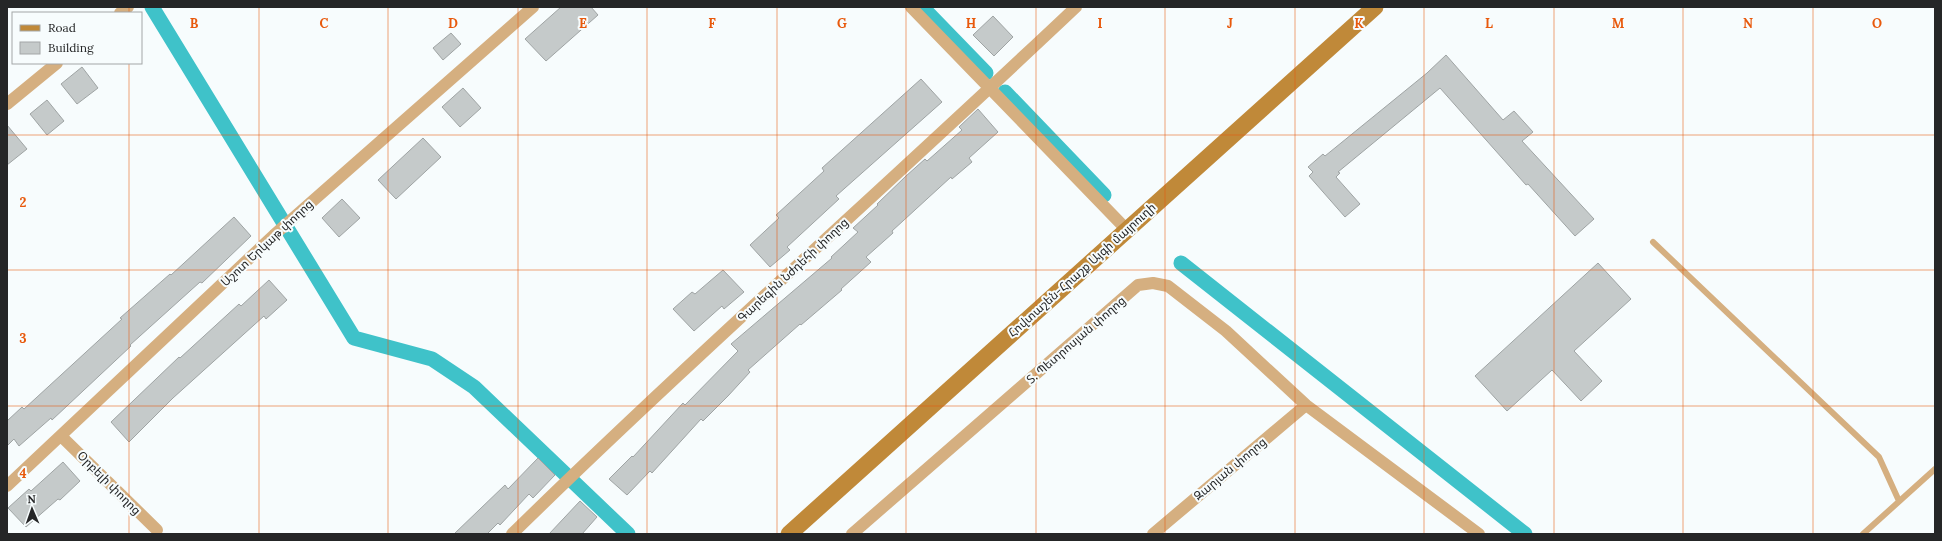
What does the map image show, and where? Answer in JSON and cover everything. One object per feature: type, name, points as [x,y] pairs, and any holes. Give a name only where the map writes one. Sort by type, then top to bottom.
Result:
[{"type":"street","name":"Աշոտ Երկաթ փողոց","points":[[7,486],[274,235],[533,7]]},
{"type":"street","points":[[912,7],[1126,230]]},
{"type":"street","name":"Գարեգին Նժդեհի փողոց","points":[[512,534],[582,466],[990,89],[1076,7]]},
{"type":"street","name":"Հովտաշեն-Հրաշք Այգի մայրուղի","points":[[790,534],[1375,7]]},
{"type":"street","points":[[7,104],[56,64]]},
{"type":"street","name":"Տ. Պետրոսյան փողոց","points":[[852,534],[1138,285],[1153,283],[1168,286],[1226,331],[1306,405],[1479,534]]},
{"type":"street","name":"Զարյան փողոց","points":[[1153,534],[1306,405]]},
{"type":"street","name":"Օրբելի փողոց","points":[[61,436],[157,530]]},
{"type":"lane","points":[[1653,242],[1879,456],[1899,501]]},
{"type":"lane","points":[[1863,534],[1935,469]]},
{"type":"building","points":[[561,7],[591,7],[598,15],[546,61],[525,39]]},
{"type":"building","points":[[993,16],[1013,37],[994,56],[973,35]]},
{"type":"building","points":[[451,33],[461,44],[443,60],[433,48]]},
{"type":"building","points":[[1446,55],[1503,120],[1514,111],[1533,132],[1522,141],[1594,219],[1575,236],[1528,184],[1526,185],[1440,88],[1338,172],[1340,173],[1336,177],[1360,204],[1345,217],[1309,176],[1313,172],[1308,167],[1323,154],[1325,156],[1427,73]]},
{"type":"building","points":[[82,67],[98,88],[77,104],[61,84]]},
{"type":"building","points":[[921,79],[942,102],[836,196],[839,199],[787,247],[790,250],[770,267],[750,245],[779,218],[776,215],[824,171],[822,168]]},
{"type":"building","points":[[463,88],[481,108],[460,127],[442,107]]},
{"type":"building","points":[[47,100],[64,121],[47,135],[30,114]]},
{"type":"building","points":[[978,109],[998,132],[969,158],[972,162],[952,179],[951,177],[892,231],[893,233],[866,257],[871,262],[841,289],[842,290],[801,325],[800,324],[748,370],[750,372],[728,396],[703,421],[701,419],[652,473],[650,471],[627,495],[609,479],[632,456],[633,457],[683,403],[685,405],[738,351],[731,344],[832,258],[831,257],[858,232],[853,228],[906,176],[925,159],[927,161],[962,130],[959,127]]},
{"type":"building","points":[[7,125],[27,149],[7,165]]},
{"type":"building","points":[[423,138],[441,157],[396,199],[378,180]]},
{"type":"building","points":[[342,199],[360,218],[339,237],[322,218]]},
{"type":"building","points":[[234,217],[251,236],[202,283],[200,282],[130,345],[131,346],[52,420],[51,418],[19,446],[14,439],[7,446],[7,421],[22,407],[24,409],[122,319],[120,318],[170,274],[171,275]]},
{"type":"building","points":[[1598,263],[1631,299],[1574,351],[1602,381],[1581,401],[1552,370],[1507,411],[1475,376]]},
{"type":"building","points":[[723,270],[744,292],[724,309],[722,306],[694,331],[673,309],[692,292],[695,294]]},
{"type":"building","points":[[269,280],[287,300],[266,319],[264,316],[173,398],[129,442],[111,422],[179,357],[180,358],[239,304],[241,306]]},
{"type":"building","points":[[538,458],[555,475],[533,498],[529,494],[500,525],[498,523],[487,534],[454,534],[505,485],[508,489]]},
{"type":"building","points":[[63,462],[80,481],[60,500],[58,499],[26,527],[8,508],[29,489],[31,491]]},
{"type":"building","points":[[580,501],[597,517],[582,534],[549,534]]},
{"type":"waterway","points":[[152,7],[354,338],[432,359],[474,387],[628,534]]},
{"type":"waterway","points":[[922,7],[986,73]]},
{"type":"waterway","points":[[1005,92],[1104,195]]},
{"type":"waterway","points":[[1181,263],[1525,534]]}]
